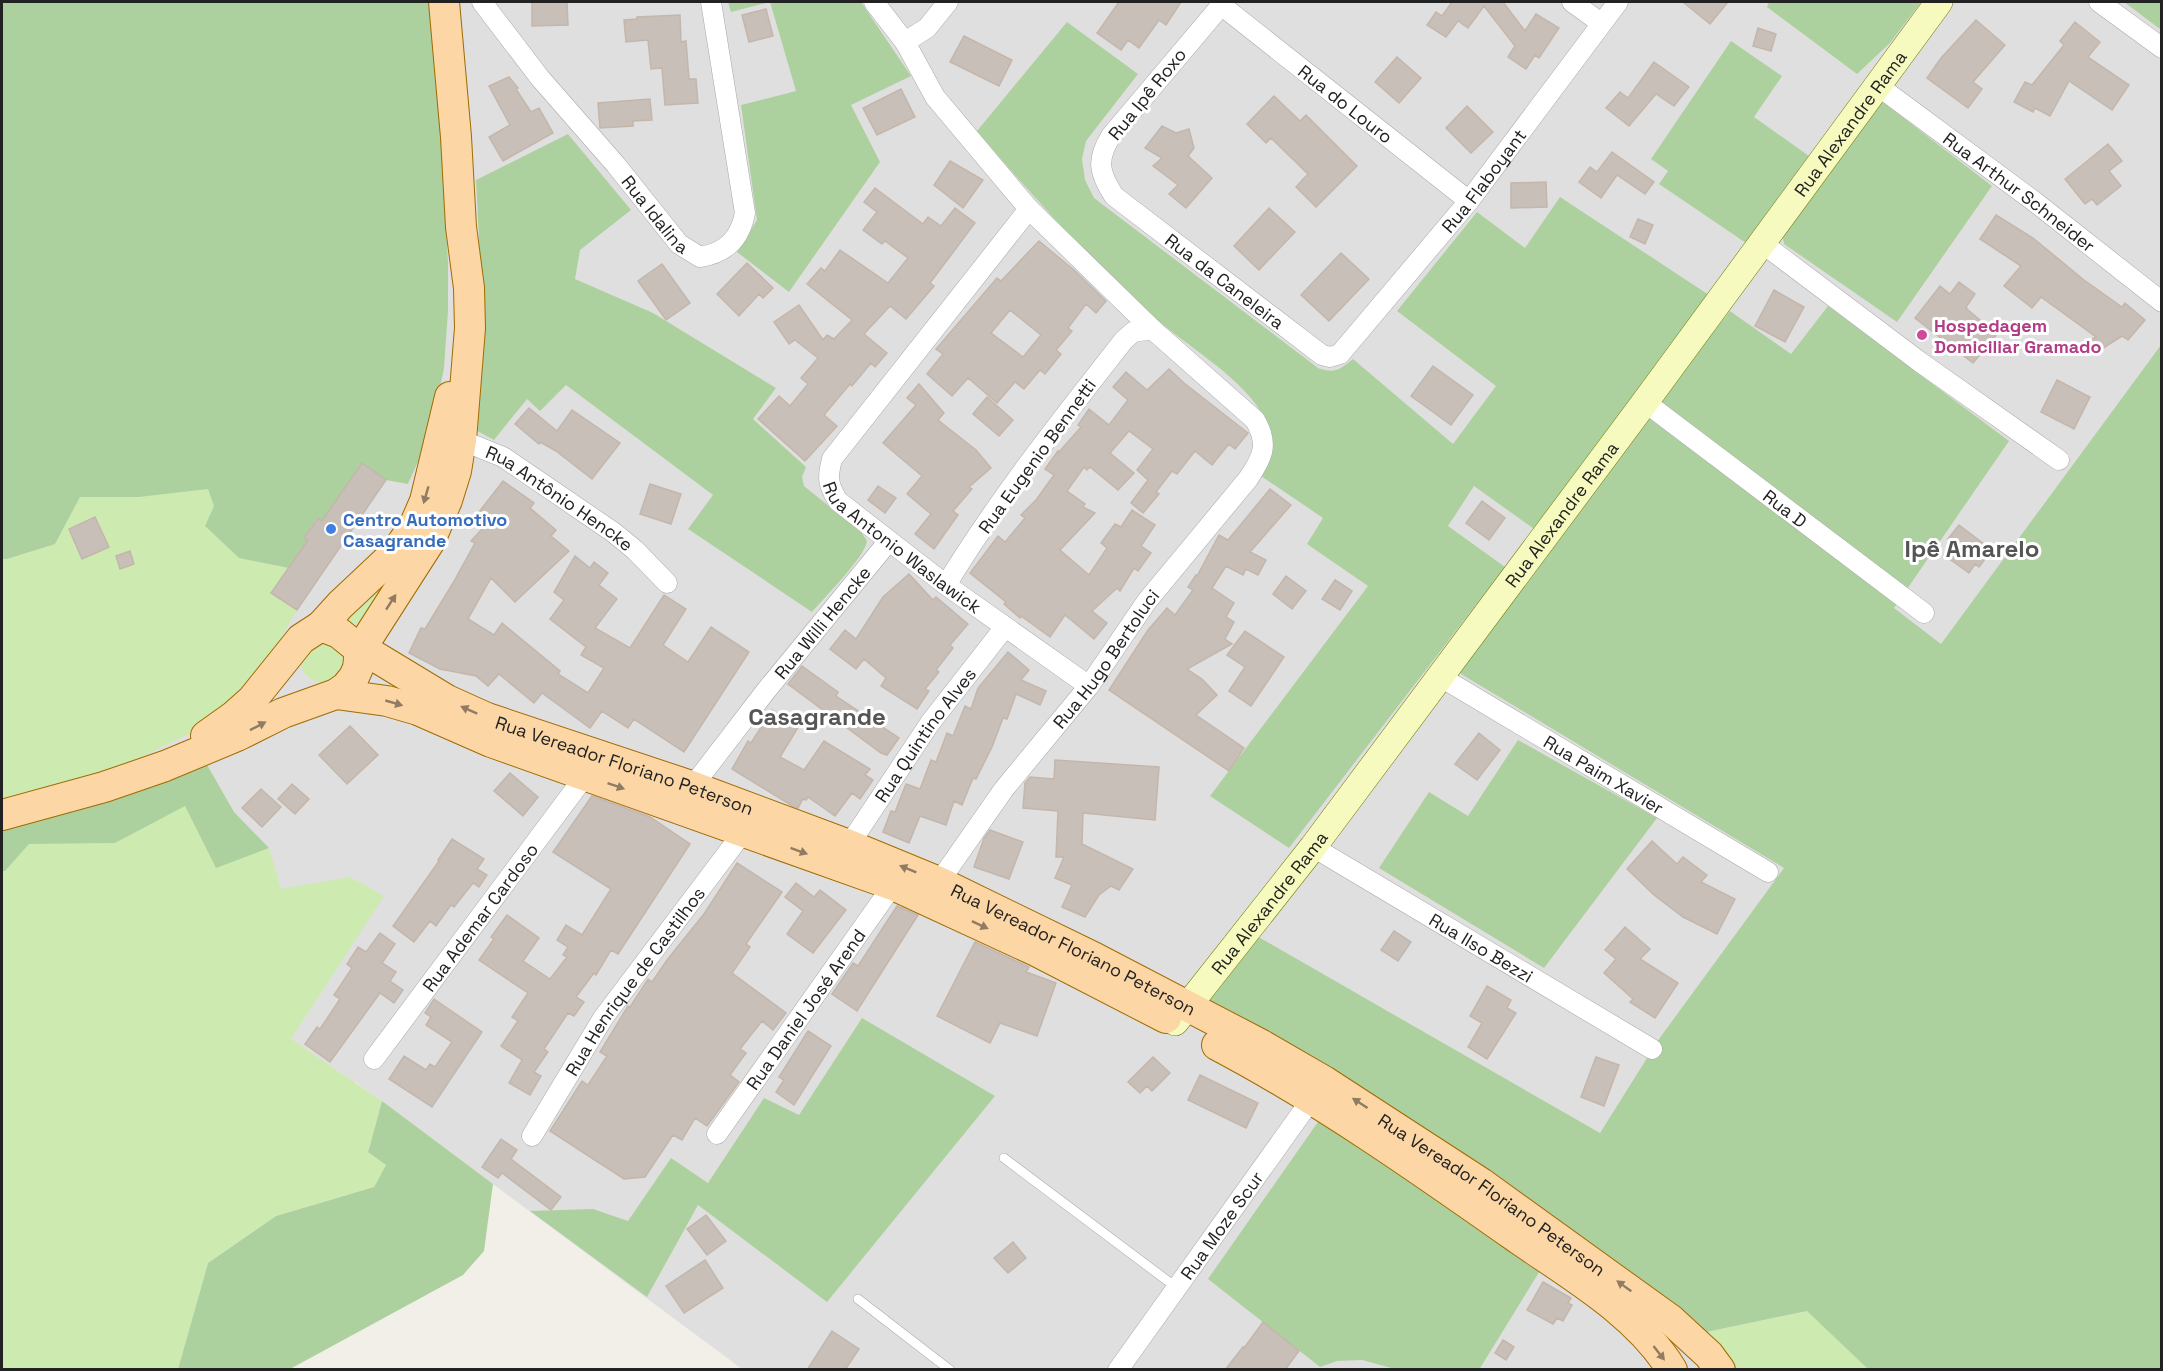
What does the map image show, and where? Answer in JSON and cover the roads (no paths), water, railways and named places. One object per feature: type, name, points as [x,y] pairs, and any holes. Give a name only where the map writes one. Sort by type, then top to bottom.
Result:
[{"type":"main road","points":[[2,815],[104,787],[165,766],[237,736],[283,713],[330,696],[346,687],[358,668],[360,650],[430,541],[456,471],[450,442],[450,397],[456,354],[461,227],[444,2]]},
{"type":"main road","points":[[165,766],[234,716],[252,700],[301,639],[321,626],[390,558],[415,524],[450,442]]},
{"type":"main road","points":[[321,626],[339,633],[360,650]]},
{"type":"main road","name":"Rua Vereador Floriano Peterson","points":[[360,650],[376,657],[447,700],[487,718],[685,797],[744,831],[894,885],[1036,951],[1181,1014]]},
{"type":"main road","points":[[286,657],[296,681],[304,688],[330,696]]},
{"type":"main road","name":"Rua Vereador Floriano Peterson","points":[[330,696],[387,701],[418,710],[491,742],[585,776],[685,797],[849,845],[939,882],[1095,958],[1251,1063],[1317,1090],[1480,1182],[1671,1320],[1709,1355],[1720,1370]]},
{"type":"main road","name":"Rua Vereador Floriano Peterson","points":[[1317,1090],[1427,1173],[1586,1285],[1636,1326],[1672,1370]]},
{"type":"street","name":"Rua Idalina","points":[[482,2],[540,78],[616,165],[679,244],[700,257],[717,255],[742,229],[745,213],[711,2]]},
{"type":"street","points":[[874,2],[905,42],[935,98],[1029,209],[1143,331]]},
{"type":"street","points":[[905,42],[927,28],[948,2]]},
{"type":"street","points":[[1572,2],[1602,23]]},
{"type":"street","name":"Rua Flaboyant","points":[[1340,354],[1469,201],[1618,2]]},
{"type":"street","name":"Rua Alexandre Rama","points":[[1181,1014],[1313,847],[1645,402],[1939,2]]},
{"type":"street","points":[[2099,2],[2162,48]]},
{"type":"street","name":"Rua Ipê Roxo","points":[[1114,196],[1105,182],[1101,168],[1102,150],[1126,116],[1223,3]]},
{"type":"street","name":"Rua do Louro","points":[[1223,3],[1469,201]]},
{"type":"street","name":"Rua Arthur Schneider","points":[[1877,85],[2035,202],[2162,302]]},
{"type":"street","name":"Rua da Caneleira","points":[[1114,196],[1322,355],[1330,357],[1340,354]]},
{"type":"street","name":"Rua Antonio Waslawick","points":[[1029,209],[832,459],[828,475],[831,490],[838,501],[888,542],[1089,686]]},
{"type":"street","points":[[1762,243],[1920,362],[2059,460]]},
{"type":"street","name":"Rua Hugo Bertoluci","points":[[939,882],[1004,789],[1089,686],[1147,601],[1259,463],[1263,433],[1255,420],[1143,331]]},
{"type":"street","name":"Rua Eugenio Bennetti","points":[[946,585],[1034,455],[1124,340],[1143,331]]},
{"type":"street","name":"Rua D","points":[[1645,402],[1924,613]]},
{"type":"street","name":"Rua Antônio Hencke","points":[[450,442],[503,457],[613,532],[635,550],[667,583]]},
{"type":"street","name":"Rua Willi Hencke","points":[[685,797],[765,692],[888,542]]},
{"type":"street","name":"Rua Quintino Alves","points":[[849,845],[930,723],[1005,627]]},
{"type":"street","name":"Rua Paim Xavier","points":[[1439,676],[1768,872]]},
{"type":"street","name":"Rua Ademar Cardoso","points":[[374,1059],[585,776]]},
{"type":"street","name":"Rua Henrique de Castilhos","points":[[532,1136],[603,1018],[744,831]]},
{"type":"street","name":"Rua Ilso Bezzi","points":[[1313,847],[1652,1049]]},
{"type":"street","name":"Rua Daniel José Arend","points":[[717,1134],[894,885]]},
{"type":"street","name":"Rua Moze Scur","points":[[1118,1370],[1317,1090]]},
{"type":"lane","points":[[1004,1158],[1177,1288]]},
{"type":"lane","points":[[858,1299],[950,1370]]},
{"type":"place","name":"Hospedagem Domiciliar Gramado","points":[[1922,335]]},
{"type":"place","name":"Centro Automotivo Casagrande","points":[[331,529]]},
{"type":"district","name":"Ipê Amarelo","points":[[1972,548]]},
{"type":"district","name":"Casagrande","points":[[817,716]]}]
